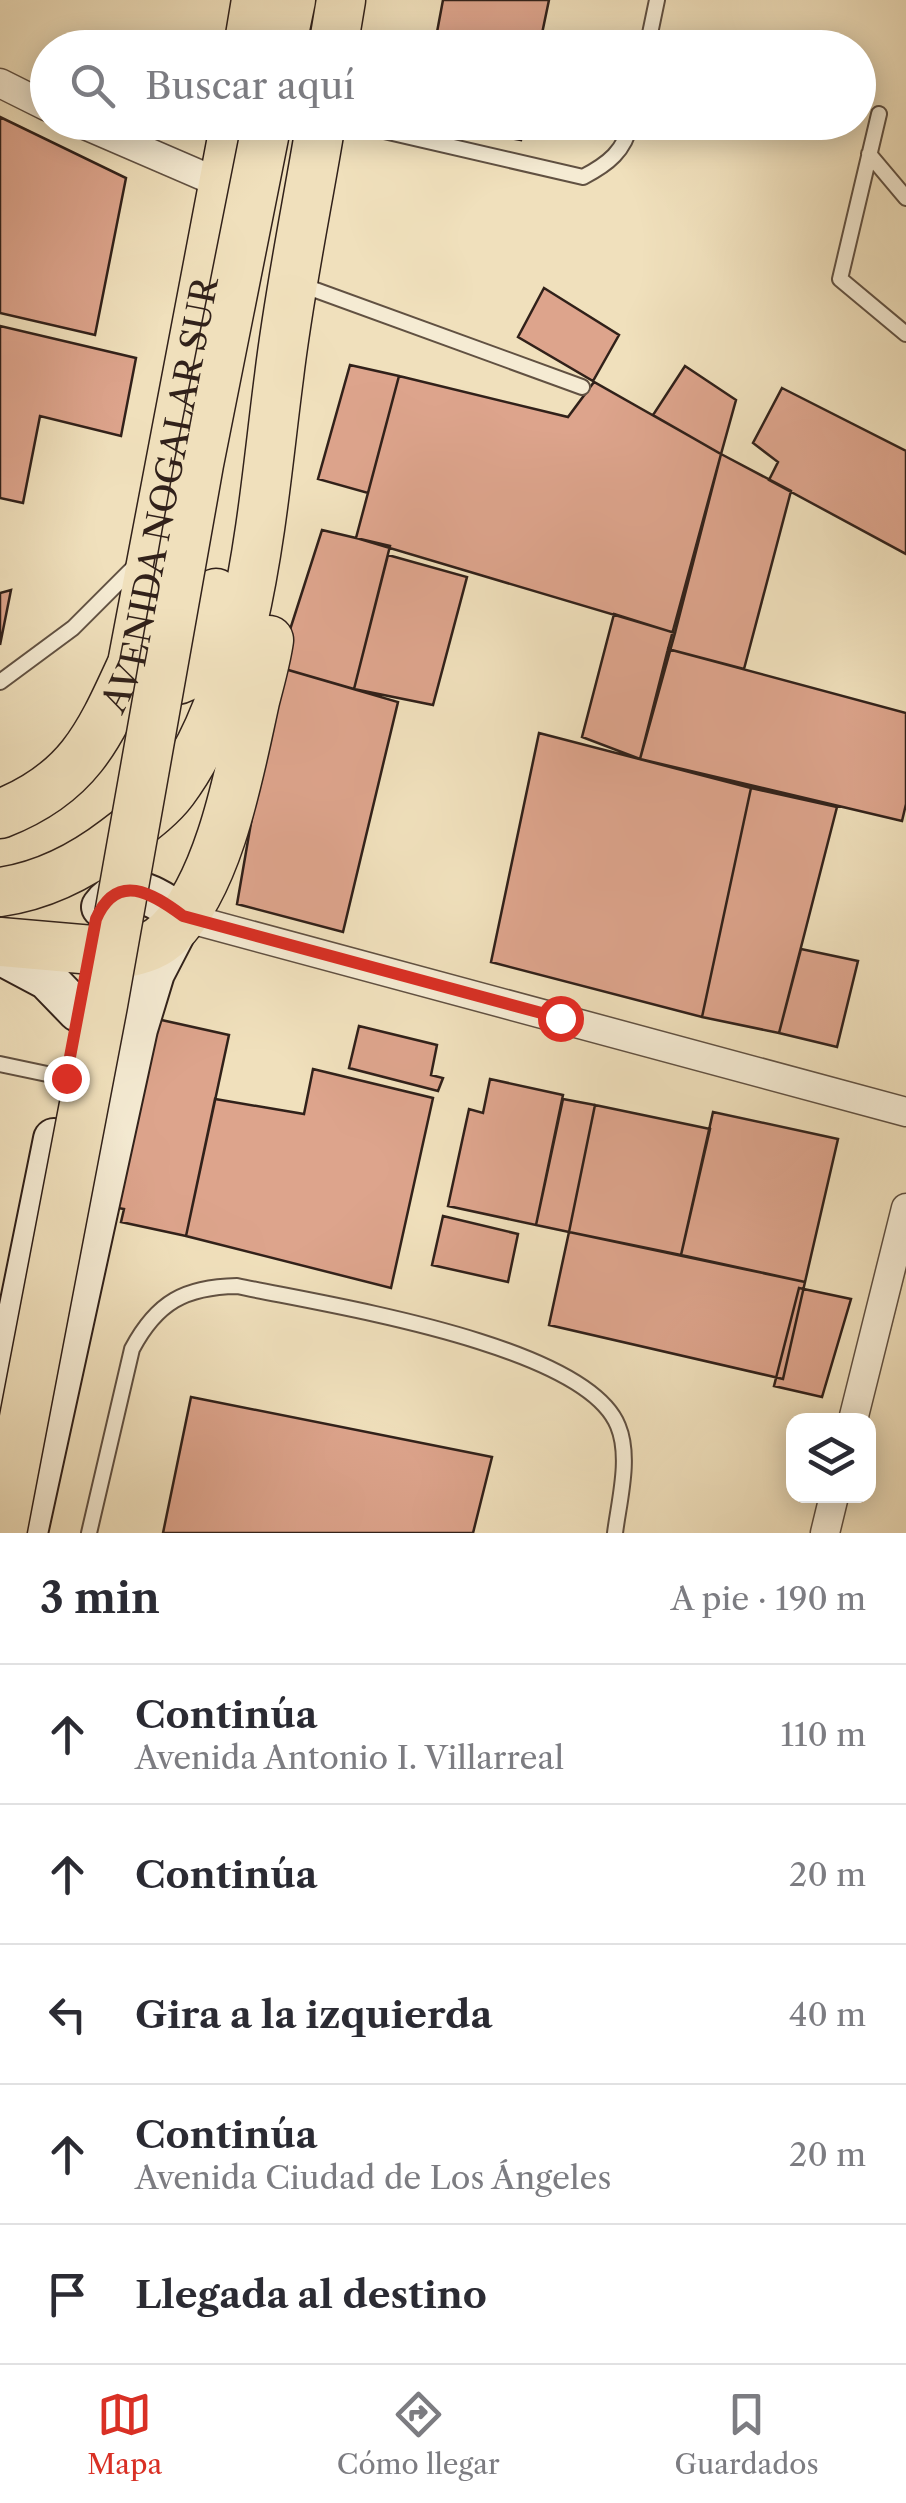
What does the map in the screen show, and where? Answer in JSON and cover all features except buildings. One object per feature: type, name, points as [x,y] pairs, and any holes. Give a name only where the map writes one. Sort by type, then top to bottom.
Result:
[{"type":"highway","points":[[251,30],[256,0]]},
{"type":"highway","points":[[285,30],[291,0]]},
{"type":"highway","points":[[336,30],[341,0]]},
{"type":"highway","name":"AVENIDA NOGALAR SUR","points":[[0,814],[31,802],[76,767],[107,719],[132,664],[232,140]]},
{"type":"highway","points":[[2,1533],[104,1005],[199,464],[262,140]]},
{"type":"highway","points":[[0,892],[21,889],[96,855],[152,812],[172,792],[216,714],[232,666],[264,504],[279,372],[318,140]]},
{"type":"highway","points":[[132,664],[157,681],[174,682],[192,672],[204,650],[244,462],[279,372]]},
{"type":"highway","points":[[0,942],[128,952],[145,949],[168,934],[183,916],[222,836],[268,650],[276,568],[274,537],[264,504]]},
{"type":"main road","points":[[27,1533],[137,1029],[154,973],[183,916]]},
{"type":"main road","points":[[2,1381],[90,951]]},
{"type":"main road","points":[[0,954],[47,979],[78,1011]]},
{"type":"street","points":[[0,82],[30,98]]},
{"type":"street","points":[[120,140],[224,185]]},
{"type":"street","points":[[183,916],[906,1112]]},
{"type":"street","points":[[855,1413],[906,1208]]},
{"type":"street","points":[[825,1533],[832,1503]]},
{"type":"lane","points":[[650,30],[656,0]]},
{"type":"lane","points":[[876,127],[879,114]]},
{"type":"lane","points":[[423,140],[583,177],[610,163],[626,140]]},
{"type":"lane","points":[[873,140],[840,278],[906,334]]},
{"type":"lane","points":[[870,154],[906,198]]},
{"type":"lane","points":[[294,282],[582,387]]},
{"type":"lane","points":[[0,682],[73,628],[155,546]]},
{"type":"lane","points":[[0,1064],[66,1078]]},
{"type":"lane","points":[[89,1533],[132,1349],[142,1330],[163,1307],[202,1287],[237,1286],[468,1336],[586,1387],[606,1406],[618,1426],[623,1446],[615,1533]]},
{"type":"route","points":[[66,1078],[96,919],[108,898],[122,890],[156,898],[183,916],[560,1018]]}]
